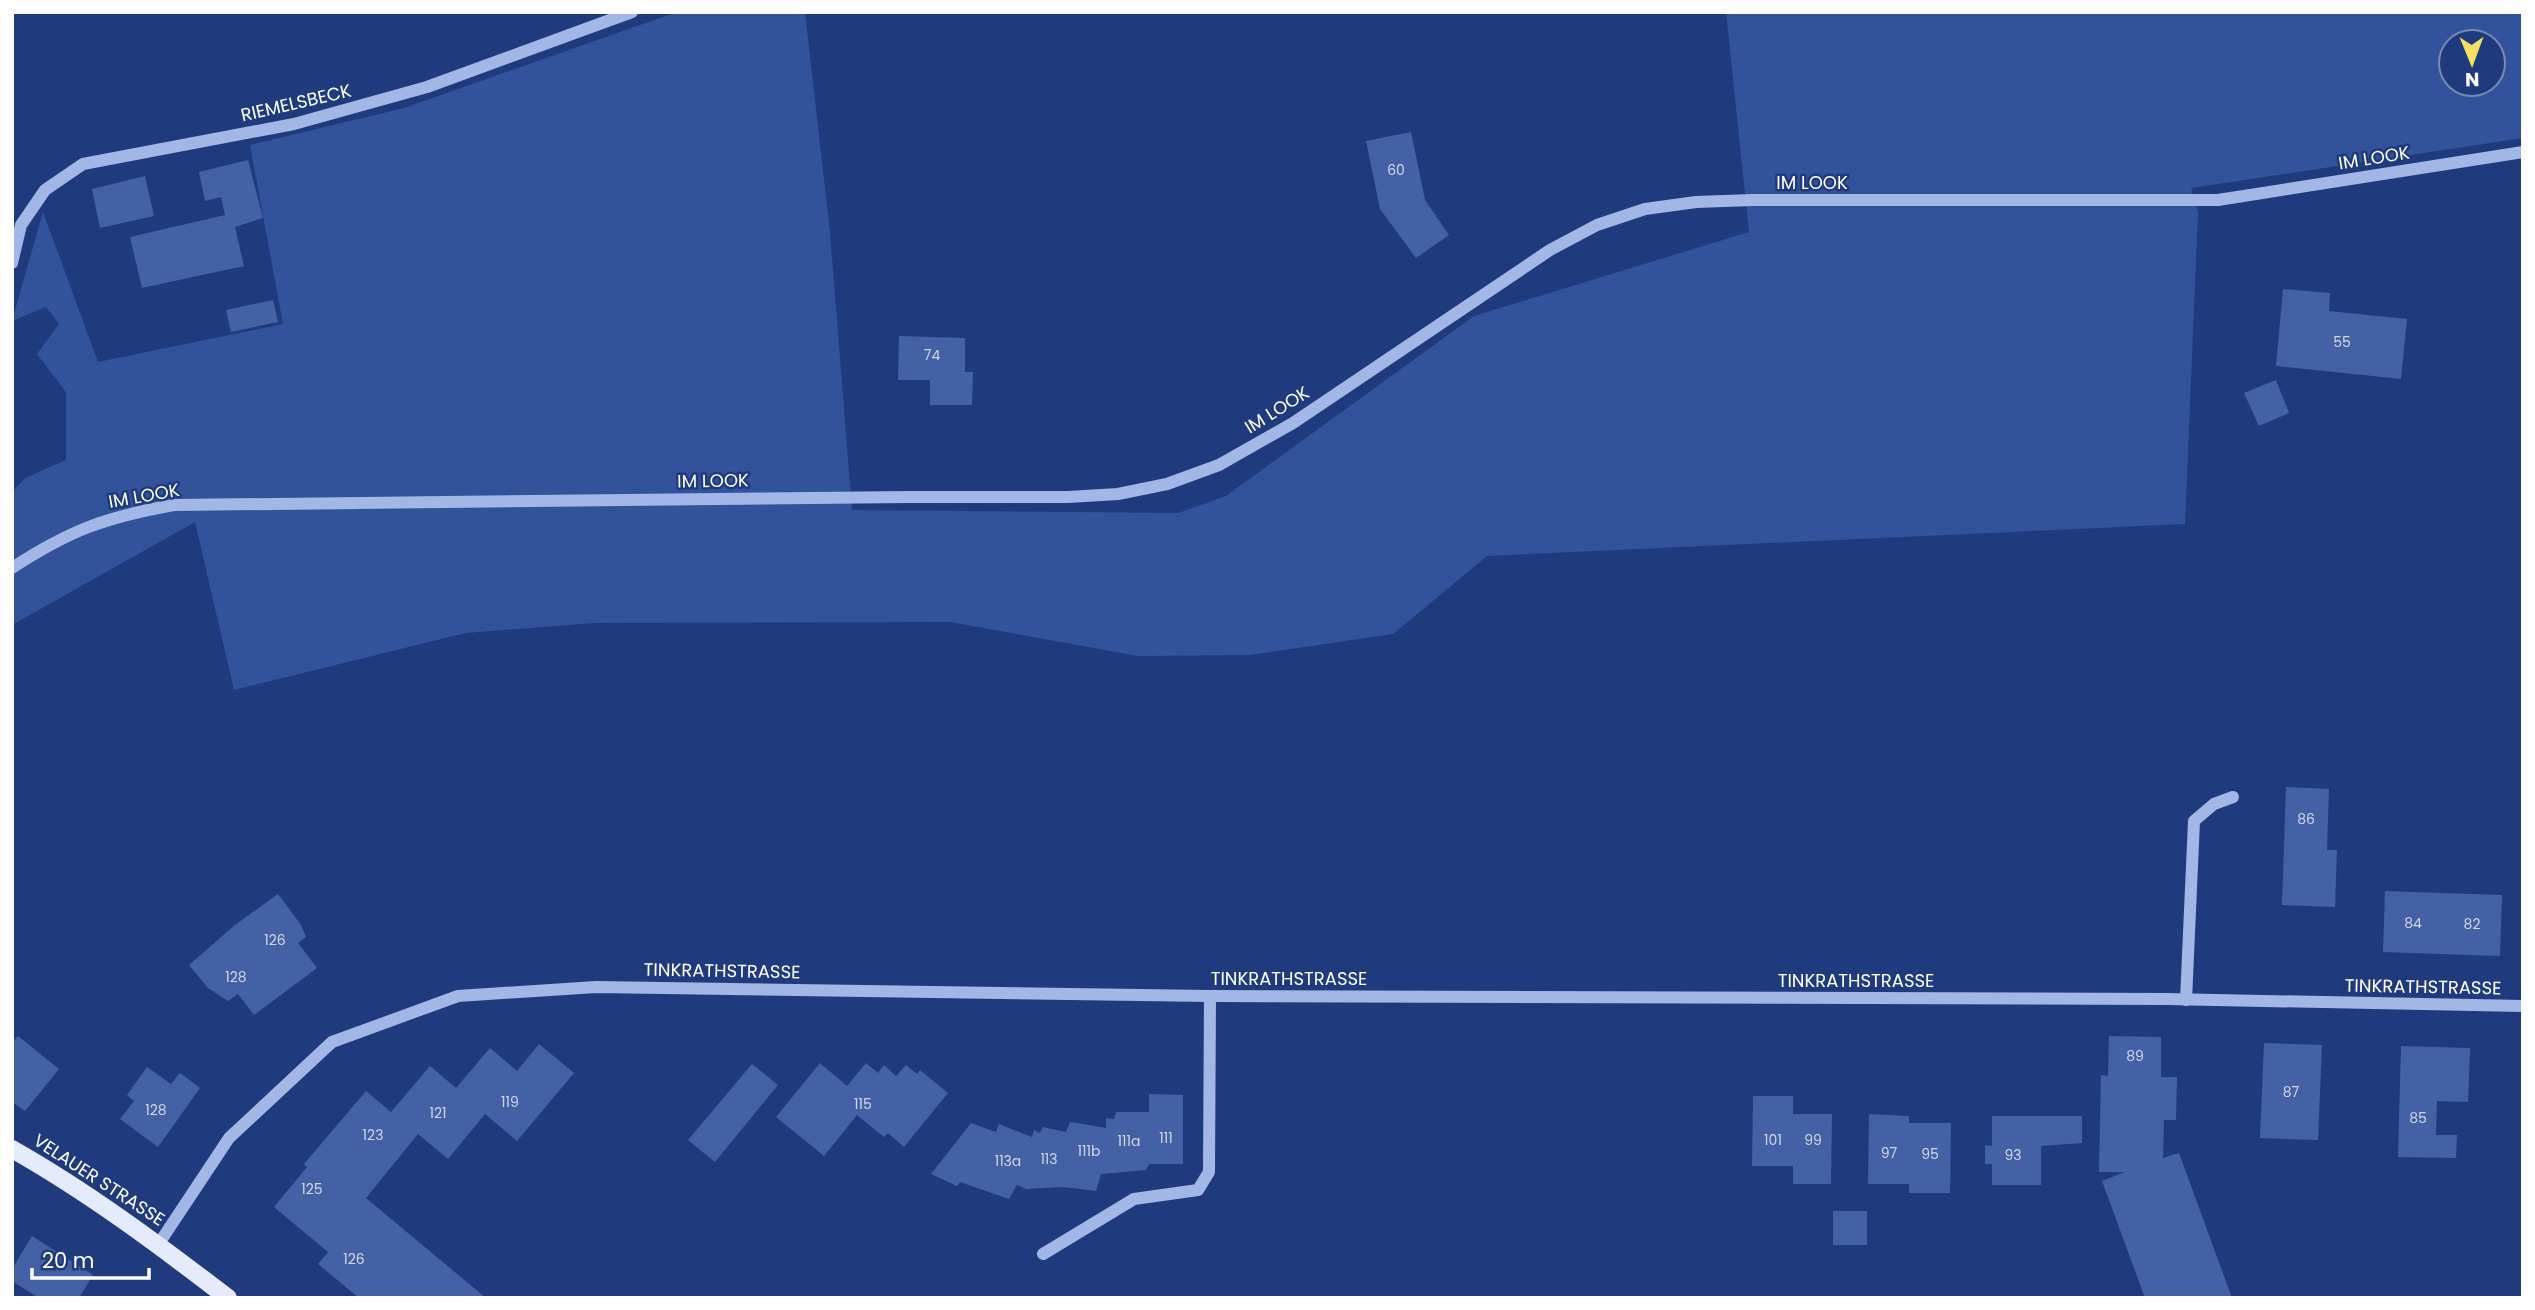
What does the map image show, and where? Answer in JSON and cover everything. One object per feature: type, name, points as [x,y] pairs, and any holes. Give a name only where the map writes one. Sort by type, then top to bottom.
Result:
[{"type":"main road","name":"VELAUER STRASSE","points":[[12,1149],[56,1174],[228,1298]]},
{"type":"street","name":"RIEMELSBECK","points":[[12,263],[21,225],[45,190],[83,164],[308,121],[427,87],[632,12]]},
{"type":"street","name":"IM LOOK","points":[[12,568],[50,543],[87,526],[129,513],[174,505],[1068,497],[1118,494],[1167,484],[1219,465],[1293,423],[1550,250],[1597,225],[1645,209],[1696,202],[1752,200],[2218,200],[2523,152]]},
{"type":"street","points":[[2186,1000],[2194,821],[2214,804],[2233,797]]},
{"type":"street","name":"TINKRATHSTRASSE","points":[[158,1245],[229,1138],[332,1042],[458,996],[596,987],[1210,996],[2186,1000],[2523,1006]]},
{"type":"street","points":[[1043,1254],[1134,1199],[1198,1190],[1209,1172],[1210,996]]},
{"type":"shaded area","points":[[677,12],[805,12],[830,232],[852,510],[1178,513],[1226,496],[1474,316],[1749,232],[1726,12],[2523,12],[2523,138],[2191,188],[2198,212],[2185,524],[1487,556],[1393,634],[1250,655],[1138,656],[950,622],[594,623],[466,633],[234,690],[195,522],[12,625],[12,492],[25,478],[66,460],[66,392],[37,354],[59,324],[46,307],[12,321],[43,212],[98,362],[283,324],[250,145],[404,108]]},
{"type":"building","points":[[1411,132],[1425,200],[1449,235],[1416,258],[1380,209],[1366,141]]},
{"type":"building","points":[[248,160],[263,218],[235,227],[244,266],[142,288],[130,237],[225,215],[221,197],[205,201],[199,172]]},
{"type":"building","points":[[145,176],[154,216],[100,228],[92,189]]},
{"type":"building","points":[[2283,289],[2330,293],[2329,311],[2407,319],[2401,379],[2276,366]]},
{"type":"building","points":[[273,300],[278,322],[231,332],[226,310]]},
{"type":"building","points":[[899,336],[965,338],[965,372],[973,372],[972,405],[930,405],[930,380],[898,380]]},
{"type":"building","points":[[2276,380],[2289,413],[2259,426],[2244,393]]},
{"type":"building","points":[[2286,787],[2329,789],[2327,850],[2337,850],[2335,907],[2282,905]]},
{"type":"building","points":[[2385,891],[2502,895],[2500,956],[2383,952]]},
{"type":"building","points":[[278,894],[301,925],[306,937],[298,943],[317,968],[254,1015],[238,994],[228,1001],[208,988],[189,965],[235,925]]},
{"type":"building","points":[[18,1036],[59,1069],[25,1111],[12,1102],[12,1043]]},
{"type":"building","points":[[2109,1036],[2161,1037],[2161,1077],[2177,1077],[2176,1120],[2164,1120],[2163,1158],[2179,1153],[2232,1298],[2145,1298],[2102,1181],[2125,1172],[2099,1172],[2101,1075],[2108,1076]]},
{"type":"building","points":[[2264,1043],[2322,1045],[2318,1140],[2260,1138]]},
{"type":"building","points":[[539,1044],[574,1073],[517,1141],[485,1114],[448,1159],[418,1134],[366,1198],[486,1298],[359,1298],[318,1264],[328,1252],[274,1207],[307,1167],[304,1164],[366,1091],[391,1112],[430,1066],[456,1088],[490,1048],[517,1071]]},
{"type":"building","points":[[2401,1046],[2470,1048],[2468,1102],[2437,1101],[2436,1135],[2457,1135],[2456,1158],[2398,1157]]},
{"type":"building","points":[[820,1063],[847,1086],[866,1063],[878,1073],[884,1065],[896,1076],[906,1065],[917,1074],[920,1070],[948,1093],[904,1147],[888,1133],[884,1137],[857,1115],[824,1156],[776,1117]]},
{"type":"building","points":[[752,1064],[778,1085],[715,1162],[688,1140]]},
{"type":"building","points":[[147,1067],[171,1084],[180,1073],[200,1088],[158,1147],[120,1119],[134,1101],[127,1095]]},
{"type":"building","points":[[1149,1094],[1183,1095],[1183,1164],[1149,1164],[1146,1170],[1101,1174],[1096,1191],[1063,1187],[1026,1189],[1017,1185],[1009,1199],[960,1182],[957,1186],[931,1174],[971,1123],[996,1132],[999,1124],[1032,1137],[1034,1130],[1040,1133],[1043,1127],[1066,1132],[1070,1122],[1106,1128],[1106,1118],[1114,1119],[1116,1112],[1149,1112]]},
{"type":"building","points":[[1753,1096],[1793,1096],[1793,1114],[1832,1114],[1831,1184],[1793,1184],[1793,1166],[1752,1166]]},
{"type":"building","points":[[1869,1114],[1909,1116],[1909,1123],[1951,1123],[1950,1193],[1909,1193],[1909,1184],[1868,1184]]},
{"type":"building","points":[[1992,1116],[2082,1116],[2082,1143],[2041,1146],[2041,1185],[1992,1185],[1992,1164],[1985,1164],[1985,1145],[1992,1146]]},
{"type":"building","points":[[1833,1211],[1867,1211],[1867,1245],[1833,1245]]},
{"type":"building","points":[[32,1236],[93,1275],[79,1298],[39,1298],[12,1281],[12,1269]]}]
